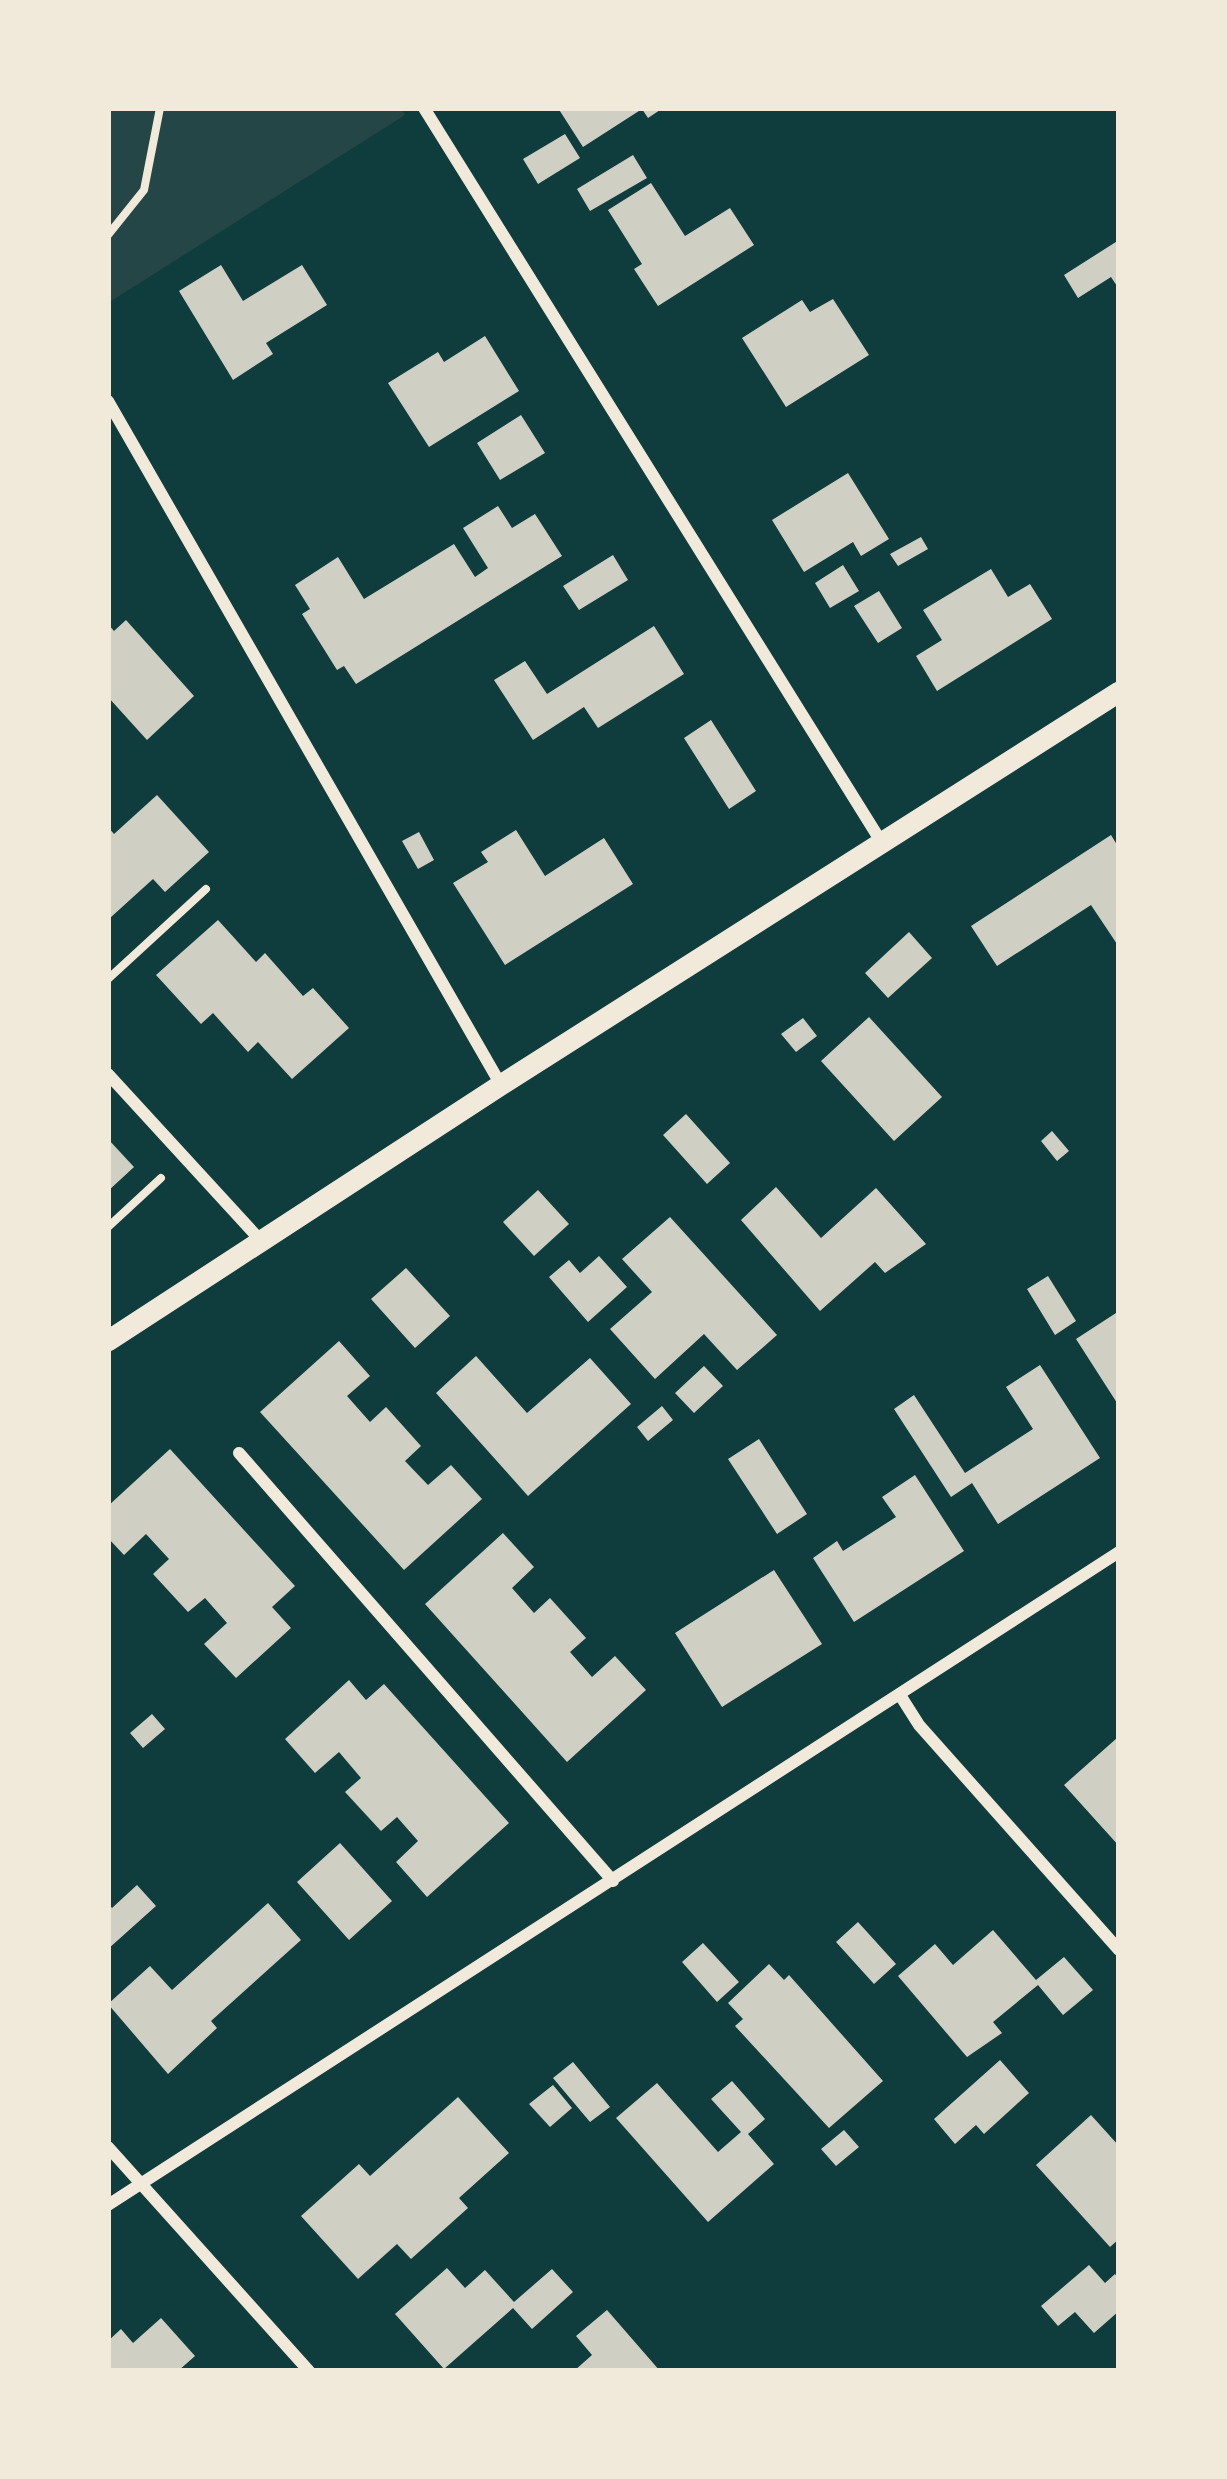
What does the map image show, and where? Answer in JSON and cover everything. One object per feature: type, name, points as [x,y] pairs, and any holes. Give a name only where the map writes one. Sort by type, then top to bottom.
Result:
[{"type":"street","points":[[424,108],[882,843]]},
{"type":"street","points":[[108,401],[501,1085]]},
{"type":"street","points":[[108,1341],[1119,692]]},
{"type":"street","points":[[108,1074],[262,1242]]},
{"type":"street","points":[[239,1453],[613,1881]]},
{"type":"street","points":[[108,2205],[1119,1552]]},
{"type":"street","points":[[900,1695],[920,1725],[1119,1949]]},
{"type":"street","points":[[108,2147],[309,2371]]},
{"type":"path","points":[[108,236],[144,190],[160,108]]},
{"type":"path","points":[[108,979],[206,889]]},
{"type":"path","points":[[108,1227],[184,1157]]},
{"type":"shaded area","points":[[108,108],[401,108],[405,115],[108,303]]},
{"type":"building","points":[[558,108],[663,108],[648,118],[642,109],[583,147]]},
{"type":"building","points":[[565,134],[580,158],[538,184],[523,159]]},
{"type":"building","points":[[633,155],[647,178],[590,211],[577,189]]},
{"type":"building","points":[[651,183],[685,236],[730,208],[754,245],[658,306],[634,269],[642,264],[608,210]]},
{"type":"building","points":[[1119,240],[1119,289],[1111,277],[1078,298],[1064,275]]},
{"type":"building","points":[[221,265],[243,301],[302,265],[327,305],[266,343],[273,354],[233,380],[179,291]]},
{"type":"building","points":[[833,299],[869,355],[786,407],[742,338],[802,300],[810,312]]},
{"type":"building","points":[[485,336],[519,391],[429,447],[388,383],[438,352],[444,362]]},
{"type":"building","points":[[521,415],[545,453],[500,480],[477,443]]},
{"type":"building","points":[[848,473],[889,539],[861,556],[853,542],[804,572],[772,520]]},
{"type":"building","points":[[498,506],[512,528],[535,514],[562,556],[356,684],[344,666],[337,670],[302,614],[310,609],[295,585],[338,557],[364,599],[454,544],[475,577],[488,568],[463,528]]},
{"type":"building","points":[[921,537],[928,549],[898,566],[890,554]]},
{"type":"building","points":[[613,555],[628,580],[579,610],[563,586]]},
{"type":"building","points":[[843,565],[859,591],[830,608],[815,583]]},
{"type":"building","points":[[991,569],[1008,597],[1030,584],[1052,619],[937,691],[916,656],[942,640],[923,610]]},
{"type":"building","points":[[879,591],[902,628],[878,643],[854,606]]},
{"type":"building","points":[[126,620],[194,696],[147,740],[108,697],[108,624],[114,631]]},
{"type":"building","points":[[654,626],[684,674],[598,728],[584,707],[533,740],[494,680],[525,661],[547,694]]},
{"type":"building","points":[[711,720],[756,791],[729,809],[684,738]]},
{"type":"building","points":[[157,795],[209,852],[165,892],[153,879],[110,918],[108,827],[114,834]]},
{"type":"building","points":[[516,830],[545,876],[604,838],[633,884],[505,965],[453,883],[488,862],[481,852]]},
{"type":"building","points":[[419,832],[434,860],[418,869],[402,841]]},
{"type":"building","points":[[1111,835],[1119,848],[1119,947],[1091,905],[997,966],[971,926]]},
{"type":"building","points":[[218,920],[256,962],[265,953],[303,996],[313,988],[349,1028],[292,1079],[258,1042],[248,1052],[213,1013],[201,1024],[156,975]]},
{"type":"building","points":[[909,932],[932,958],[888,998],[865,973]]},
{"type":"building","points":[[869,1017],[942,1097],[894,1141],[821,1061]]},
{"type":"building","points":[[803,1018],[817,1036],[796,1052],[781,1034]]},
{"type":"building","points":[[686,1114],[730,1163],[707,1184],[663,1135]]},
{"type":"building","points":[[1052,1131],[1069,1151],[1057,1161],[1041,1141]]},
{"type":"building","points":[[108,1139],[134,1167],[108,1191]]},
{"type":"building","points":[[776,1187],[821,1238],[876,1188],[926,1244],[885,1273],[875,1262],[820,1311],[741,1220]]},
{"type":"building","points":[[538,1190],[569,1224],[534,1256],[503,1222]]},
{"type":"building","points":[[670,1217],[777,1335],[737,1370],[704,1334],[655,1379],[610,1329],[652,1292],[622,1259]]},
{"type":"building","points":[[599,1256],[627,1287],[588,1322],[549,1277],[569,1260],[580,1273]]},
{"type":"building","points":[[406,1268],[450,1316],[415,1348],[371,1299]]},
{"type":"building","points":[[1048,1276],[1076,1321],[1055,1335],[1027,1289]]},
{"type":"building","points":[[1116,1313],[1119,1317],[1119,1406],[1076,1339]]},
{"type":"building","points":[[339,1341],[370,1376],[347,1396],[370,1422],[386,1407],[421,1446],[405,1461],[428,1485],[451,1465],[482,1499],[404,1570],[260,1412]]},
{"type":"building","points":[[476,1356],[527,1413],[590,1358],[631,1404],[528,1496],[436,1393]]},
{"type":"building","points":[[1040,1365],[1100,1458],[998,1524],[972,1483],[951,1497],[894,1409],[914,1395],[965,1473],[1033,1429],[1006,1387]]},
{"type":"building","points":[[704,1366],[723,1386],[694,1413],[675,1393]]},
{"type":"building","points":[[662,1406],[673,1420],[648,1441],[637,1427]]},
{"type":"building","points":[[759,1439],[807,1514],[777,1534],[728,1459]]},
{"type":"building","points":[[170,1449],[295,1586],[272,1607],[291,1628],[236,1678],[204,1644],[227,1623],[205,1598],[188,1612],[153,1574],[169,1559],[146,1534],[124,1555],[108,1538],[108,1506]]},
{"type":"building","points":[[915,1475],[964,1551],[854,1622],[813,1558],[837,1541],[843,1551],[896,1517],[882,1497]]},
{"type":"building","points":[[503,1533],[534,1567],[512,1588],[534,1613],[550,1598],[586,1638],[570,1652],[592,1677],[615,1656],[646,1690],[567,1762],[425,1604]]},
{"type":"building","points":[[774,1570],[822,1644],[722,1707],[675,1633]]},
{"type":"building","points":[[349,1680],[366,1700],[384,1684],[509,1823],[427,1897],[396,1862],[418,1841],[397,1817],[381,1831],[345,1792],[361,1778],[339,1752],[315,1773],[285,1739]]},
{"type":"building","points":[[152,1714],[165,1729],[143,1748],[130,1733]]},
{"type":"building","points":[[1117,1738],[1119,1741],[1119,1846],[1064,1785]]},
{"type":"building","points":[[340,1843],[392,1901],[349,1940],[297,1882]]},
{"type":"building","points":[[137,1885],[156,1906],[108,1949],[108,1903],[112,1908]]},
{"type":"building","points":[[268,1903],[301,1940],[211,2021],[217,2028],[168,2074],[108,2004],[150,1966],[172,1990]]},
{"type":"building","points":[[858,1922],[896,1964],[874,1984],[836,1942]]},
{"type":"building","points":[[993,1930],[1036,1980],[1064,1957],[1093,1990],[1063,2015],[1038,1985],[993,2022],[1002,2033],[967,2057],[898,1976],[935,1944],[953,1965]]},
{"type":"building","points":[[703,1943],[739,1982],[717,2002],[682,1962]]},
{"type":"building","points":[[769,1964],[784,1980],[789,1975],[883,2081],[829,2128],[735,2026],[743,2019],[728,2003]]},
{"type":"building","points":[[1000,2060],[1029,2093],[984,2134],[976,2125],[955,2144],[934,2119]]},
{"type":"building","points":[[573,2062],[610,2107],[590,2122],[553,2078]]},
{"type":"building","points":[[732,2081],[765,2119],[748,2134],[774,2164],[708,2222],[616,2118],[657,2083],[718,2152],[741,2132],[711,2099]]},
{"type":"building","points":[[553,2085],[572,2108],[550,2127],[529,2104]]},
{"type":"building","points":[[458,2097],[509,2153],[459,2198],[468,2208],[411,2259],[397,2244],[358,2279],[301,2216],[359,2164],[370,2176]]},
{"type":"building","points":[[1091,2115],[1119,2146],[1119,2239],[1110,2247],[1036,2165]]},
{"type":"building","points":[[844,2130],[859,2147],[836,2166],[821,2149]]},
{"type":"building","points":[[1089,2265],[1105,2283],[1115,2274],[1119,2279],[1119,2311],[1094,2333],[1075,2312],[1058,2326],[1041,2306]]},
{"type":"building","points":[[447,2268],[465,2288],[485,2270],[514,2302],[552,2269],[573,2292],[532,2329],[513,2308],[444,2369],[395,2314]]},
{"type":"building","points":[[607,2310],[660,2371],[574,2371],[592,2355],[576,2336]]},
{"type":"building","points":[[161,2318],[195,2356],[178,2371],[108,2371],[108,2341],[121,2329],[133,2343]]}]
